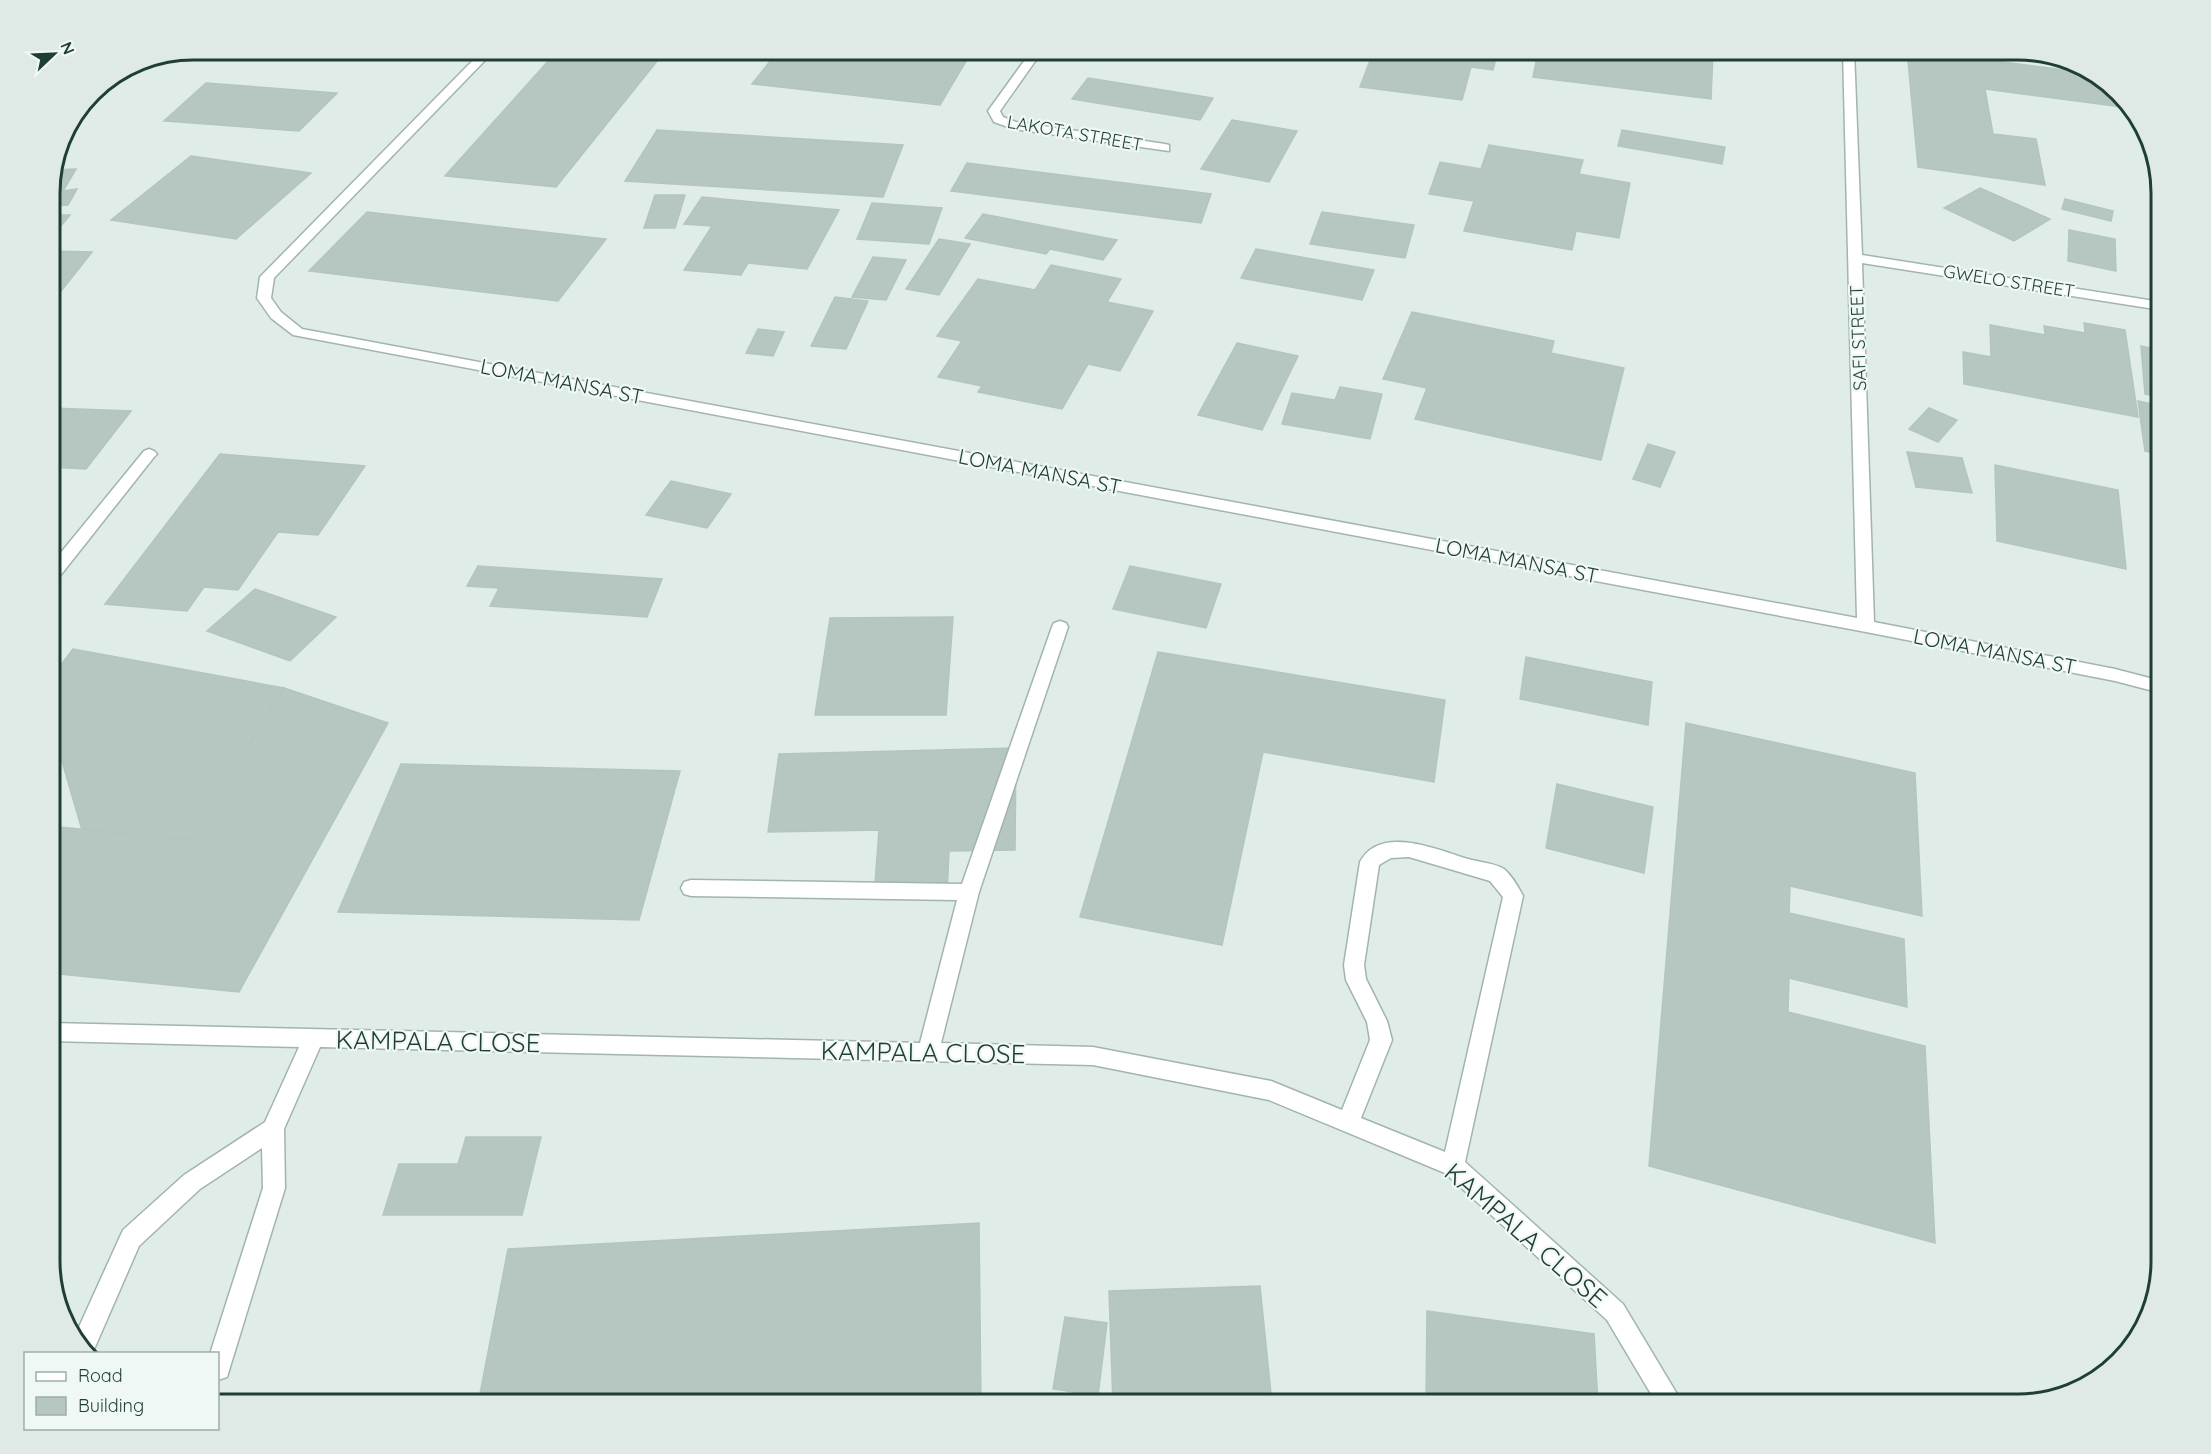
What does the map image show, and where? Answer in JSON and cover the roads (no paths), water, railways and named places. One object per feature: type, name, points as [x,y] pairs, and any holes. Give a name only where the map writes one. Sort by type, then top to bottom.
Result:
[{"type":"street","name":"LOMA MANSA ST","points":[[479,60],[267,277],[264,298],[276,315],[298,332],[1866,626],[2115,675],[2151,684]]},
{"type":"street","name":"LAKOTA STREET","points":[[1030,60],[994,111],[998,119],[1014,125],[1165,148]]},
{"type":"street","name":"SAFI STREET","points":[[1849,60],[1866,626]]},
{"type":"street","name":"GWELO STREET","points":[[1856,258],[2151,304]]},
{"type":"street","points":[[60,565],[149,454]]},
{"type":"street","points":[[928,1053],[969,892],[1059,627]]},
{"type":"street","points":[[1348,1122],[1381,1040],[1377,1022],[1356,980],[1354,964],[1370,862],[1379,854],[1391,850],[1408,849],[1497,875],[1513,896],[1453,1166]]},
{"type":"street","points":[[691,888],[969,892]]},
{"type":"street","name":"KAMPALA CLOSE","points":[[60,1032],[1092,1056],[1271,1091],[1453,1166],[1615,1312],[1665,1394]]},
{"type":"street","points":[[219,1365],[274,1188],[273,1129],[314,1038]]},
{"type":"street","points":[[86,1339],[131,1238],[192,1182],[273,1129]]}]
